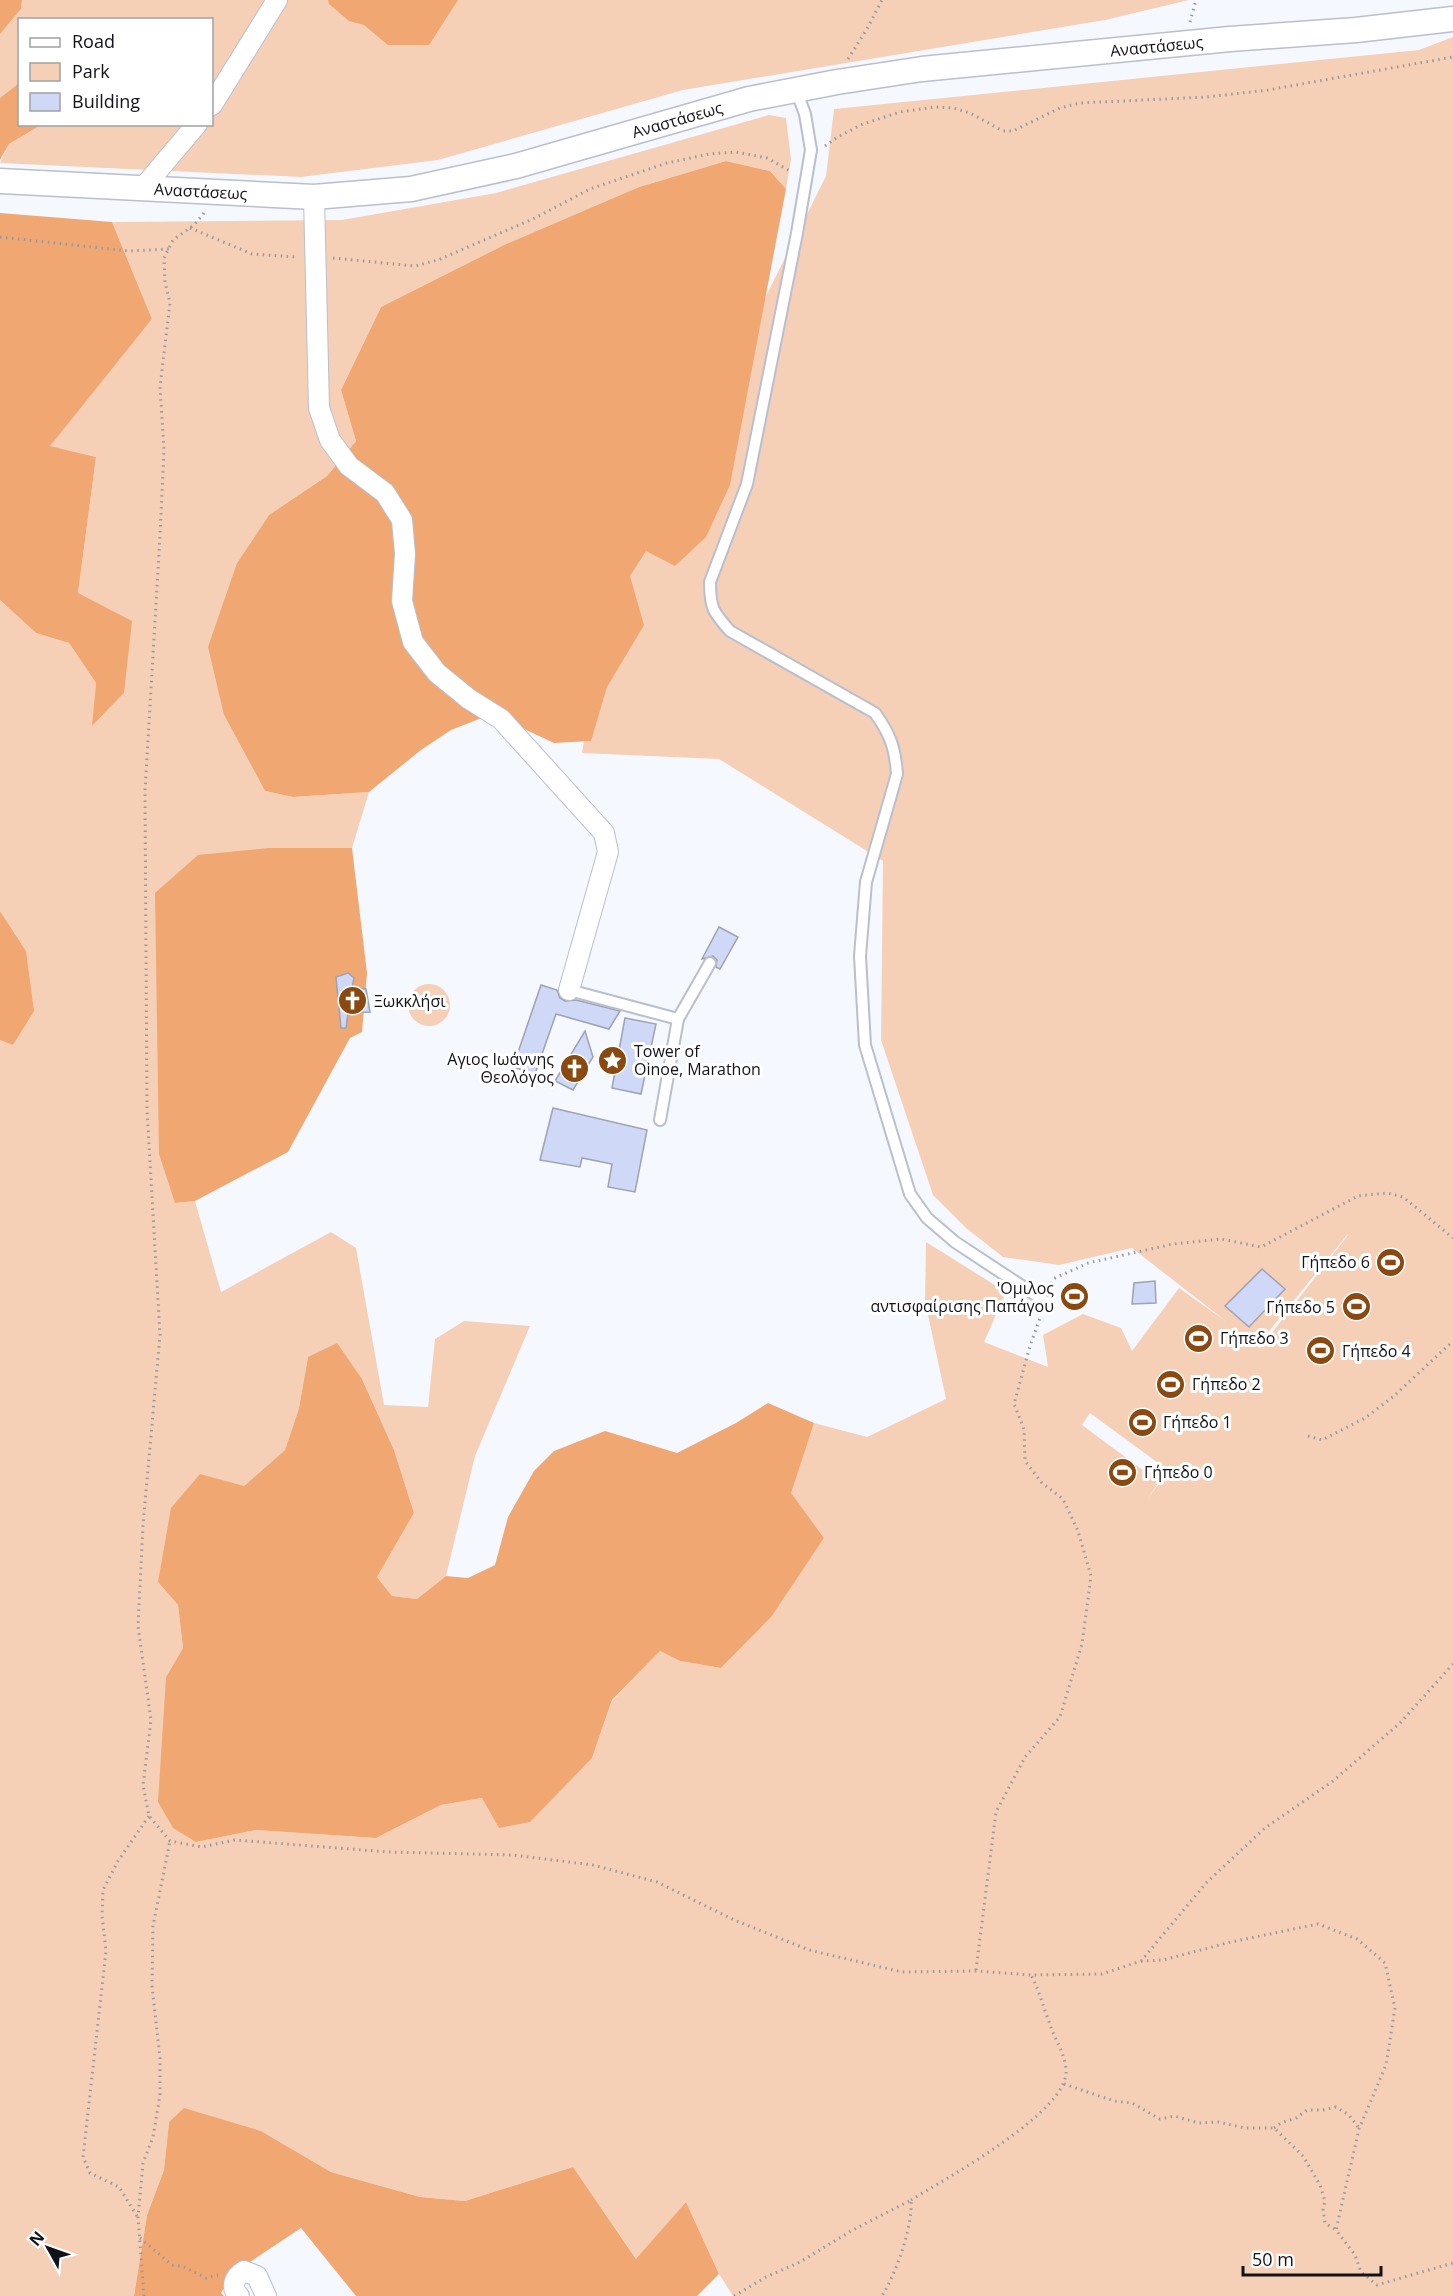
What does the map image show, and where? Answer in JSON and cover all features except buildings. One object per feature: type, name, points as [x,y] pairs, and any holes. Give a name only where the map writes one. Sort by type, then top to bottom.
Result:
[{"type":"street","points":[[213,103],[278,0]]},
{"type":"street","points":[[1356,30],[1453,4]]},
{"type":"street","points":[[1356,30],[1453,19]]},
{"type":"street","name":"Αναστάσεως","points":[[0,181],[314,197],[411,189],[516,166],[748,99],[837,82],[922,69],[1230,39],[1356,30]]},
{"type":"street","points":[[142,189],[195,126]]},
{"type":"street","points":[[314,197],[319,408],[330,440],[349,466],[386,493],[402,520],[405,554],[402,601],[413,642],[437,673],[469,699],[501,719],[604,833],[607,841],[608,852],[569,990]]},
{"type":"street","points":[[236,2289],[237,2275],[244,2271],[257,2276],[266,2296]]},
{"type":"lane","points":[[796,90],[805,114],[811,150],[806,182],[747,484],[710,582],[710,597],[714,612],[730,632],[875,713],[889,733],[896,756],[897,774],[866,882],[860,956],[865,1045],[910,1194],[927,1218],[955,1242],[1046,1302]]},
{"type":"lane","points":[[660,1119],[678,1019],[710,963]]},
{"type":"lane","points":[[569,990],[678,1019]]},
{"type":"path","points":[[837,82],[882,0]]},
{"type":"path","points":[[810,158],[836,138],[863,124],[900,112],[934,107],[953,108],[970,113],[1003,131],[1013,131],[1060,108],[1080,103],[1207,97],[1268,90],[1453,57]]},
{"type":"path","points":[[190,228],[252,254],[415,266],[438,260],[535,219],[590,189],[667,163],[709,154],[736,152],[767,158],[806,182]]},
{"type":"path","points":[[213,193],[206,210],[190,228],[173,240],[164,258],[165,282],[170,303],[160,387],[164,450],[145,791],[147,1110],[160,1335],[143,1525],[138,1626],[151,1720],[143,1785],[149,1816],[170,1840],[202,1847],[235,1840],[389,1852],[513,1855],[593,1865],[657,1882],[734,1920],[809,1950],[902,1972],[1102,1974],[1141,1961],[1163,1960],[1231,1942],[1318,1924],[1357,1939],[1385,1963],[1395,2008],[1386,2065],[1359,2129],[1336,2230]]},
{"type":"path","points":[[0,237],[129,251],[169,249]]},
{"type":"path","points":[[976,1971],[996,1812],[1025,1757],[1060,1717],[1082,1644],[1091,1576],[1078,1531],[1063,1499],[1042,1483],[1025,1461],[1024,1429],[1014,1404],[1030,1346],[1053,1279],[1088,1263],[1173,1244],[1221,1239],[1262,1247],[1358,1196],[1387,1193],[1403,1197],[1453,1238]]},
{"type":"path","points":[[1308,1436],[1322,1440],[1365,1418],[1394,1396],[1453,1341]]},
{"type":"path","points":[[1141,1961],[1207,1882],[1265,1828],[1333,1781],[1400,1723],[1453,1664]]},
{"type":"path","points":[[138,2217],[119,2187],[90,2173],[83,2157],[106,1951],[102,1916],[103,1890],[118,1861],[149,1816]]},
{"type":"path","points":[[144,2296],[138,2217],[143,2163],[153,2137],[160,2095],[160,2058],[152,1986],[153,1926],[170,1840]]},
{"type":"path","points":[[736,2296],[766,2277],[800,2262],[851,2231],[912,2200],[1034,2120],[1056,2098],[1064,2084],[1066,2070],[1041,1996],[1031,1975]]},
{"type":"path","points":[[1064,2084],[1114,2101],[1132,2103],[1160,2119],[1174,2116],[1199,2123],[1218,2122],[1245,2127],[1274,2128],[1307,2110],[1336,2107],[1349,2115],[1359,2129]]},
{"type":"path","points":[[1274,2128],[1303,2156],[1320,2185],[1324,2201],[1325,2223],[1336,2230],[1355,2255],[1361,2272],[1377,2285],[1453,2263]]},
{"type":"path","points":[[882,2296],[892,2280],[912,2216],[912,2200]]},
{"type":"path","points":[[140,2238],[172,2265],[182,2266],[206,2278],[217,2274],[236,2289]]},
{"type":"green space","points":[[22,0],[1189,0],[1105,20],[683,90],[438,160],[301,177],[0,163],[9,144],[39,126],[213,126],[213,18],[18,18],[18,84],[0,98],[0,34],[21,9]]},
{"type":"green space","points":[[1453,37],[1453,2296],[733,2296],[719,2274],[686,2202],[637,2260],[573,2167],[465,2201],[420,2197],[331,2172],[261,2131],[169,2122],[164,2170],[147,2215],[134,2296],[0,2296],[0,1040],[14,1045],[26,951],[0,911],[0,600],[36,633],[69,643],[96,683],[93,725],[124,693],[78,593],[96,457],[49,446],[152,319],[112,222],[342,220],[496,193],[769,115],[786,118],[791,159],[786,189],[770,171],[726,161],[639,187],[506,244],[381,307],[341,390],[356,441],[327,476],[269,515],[237,563],[224,715],[265,791],[293,797],[369,792],[352,848],[268,848],[175,1203],[195,1201],[221,1292],[331,1232],[356,1248],[384,1405],[428,1407],[435,1339],[464,1321],[530,1326],[475,1456],[446,1576],[417,1599],[392,1596],[377,1577],[414,1513],[394,1450],[362,1379],[308,1357],[299,1408],[285,1450],[244,1486],[158,1582],[178,1605],[183,1648],[166,1677],[196,1842],[256,1830],[376,1838],[441,1805],[482,1798],[592,1758],[612,1701],[660,1651],[680,1661],[721,1668],[772,1616],[824,1538],[790,1493],[814,1423],[867,1437],[946,1399],[925,1301],[926,1242],[1006,1292],[984,1342],[1048,1367],[1043,1335],[1083,1314],[1121,1328],[1132,1351],[1179,1288],[1227,1322],[1132,1248],[1059,1265],[1003,1257],[966,1228],[933,1195],[881,1040],[883,861],[719,759],[582,753],[604,620],[826,176],[834,109],[1419,50]],"holes":[[[1347,1235],[1260,1348],[1257,1346]],[[1090,1413],[1169,1471],[1148,1498],[1159,1482],[1082,1425]]]},
{"type":"green space","points":[[429,984],[437,985],[444,990],[449,997],[449,1013],[444,1020],[437,1025],[429,1026],[421,1025],[414,1020],[409,1013],[408,1005],[409,997],[414,990],[421,985]]},
{"type":"shaded area","points":[[0,0],[22,0],[21,9],[0,34]]},
{"type":"shaded area","points":[[328,0],[458,0],[429,45],[388,45],[364,25],[349,21],[329,4]]},
{"type":"shaded area","points":[[18,84],[18,126],[39,126],[9,144],[0,160],[0,98]]},
{"type":"shaded area","points":[[726,161],[770,171],[786,189],[730,485],[706,537],[675,566],[646,551],[630,576],[644,625],[607,687],[591,741],[554,743],[492,714],[451,730],[421,750],[369,792],[293,797],[265,791],[224,715],[208,647],[237,563],[269,515],[327,476],[356,441],[341,390],[381,307],[506,244],[639,187]]},
{"type":"shaded area","points":[[0,213],[112,222],[152,319],[50,446],[96,457],[78,593],[132,621],[124,693],[92,726],[96,683],[69,643],[36,633],[0,600]]},
{"type":"shaded area","points":[[268,848],[352,848],[367,973],[362,1032],[350,1038],[288,1152],[195,1201],[175,1203],[159,1154],[155,893],[198,855]]},
{"type":"shaded area","points":[[0,911],[26,951],[34,1011],[13,1045],[0,1040]]},
{"type":"shaded area","points":[[337,1343],[362,1379],[394,1450],[414,1513],[377,1577],[392,1596],[417,1599],[446,1576],[468,1578],[495,1565],[508,1517],[534,1471],[554,1451],[605,1431],[677,1453],[736,1423],[768,1403],[814,1423],[791,1493],[824,1538],[772,1616],[721,1668],[680,1661],[660,1651],[612,1700],[592,1758],[530,1822],[499,1828],[482,1798],[441,1805],[376,1838],[256,1830],[196,1842],[173,1828],[158,1802],[166,1677],[183,1648],[178,1605],[158,1582],[171,1508],[200,1474],[244,1486],[285,1450],[299,1408],[308,1357]]},
{"type":"shaded area","points":[[184,2108],[261,2131],[331,2172],[420,2197],[465,2201],[573,2167],[636,2259],[686,2202],[719,2274],[697,2296],[356,2296],[301,2228],[232,2274],[221,2293],[224,2296],[134,2296],[147,2215],[164,2170],[169,2122]]},
{"type":"place","name":"Ξωκκλήσι","points":[[353,1001]]},
{"type":"place","name":"Tower of Oinoe, Marathon","points":[[613,1060]]},
{"type":"place","name":"Αγιος Ιωάννης Θεολόγος","points":[[575,1068]]},
{"type":"place","name":"Γήπεδο 6","points":[[1391,1262]]},
{"type":"place","name":"'Ομιλος αντισφαίρισης Παπάγου","points":[[1075,1297]]},
{"type":"place","name":"Γήπεδο 5","points":[[1356,1307]]},
{"type":"place","name":"Γήπεδο 3","points":[[1199,1338]]},
{"type":"place","name":"Γήπεδο 4","points":[[1321,1351]]},
{"type":"place","name":"Γήπεδο 2","points":[[1171,1384]]},
{"type":"place","name":"Γήπεδο 1","points":[[1142,1422]]},
{"type":"place","name":"Γήπεδο 0","points":[[1123,1472]]}]
